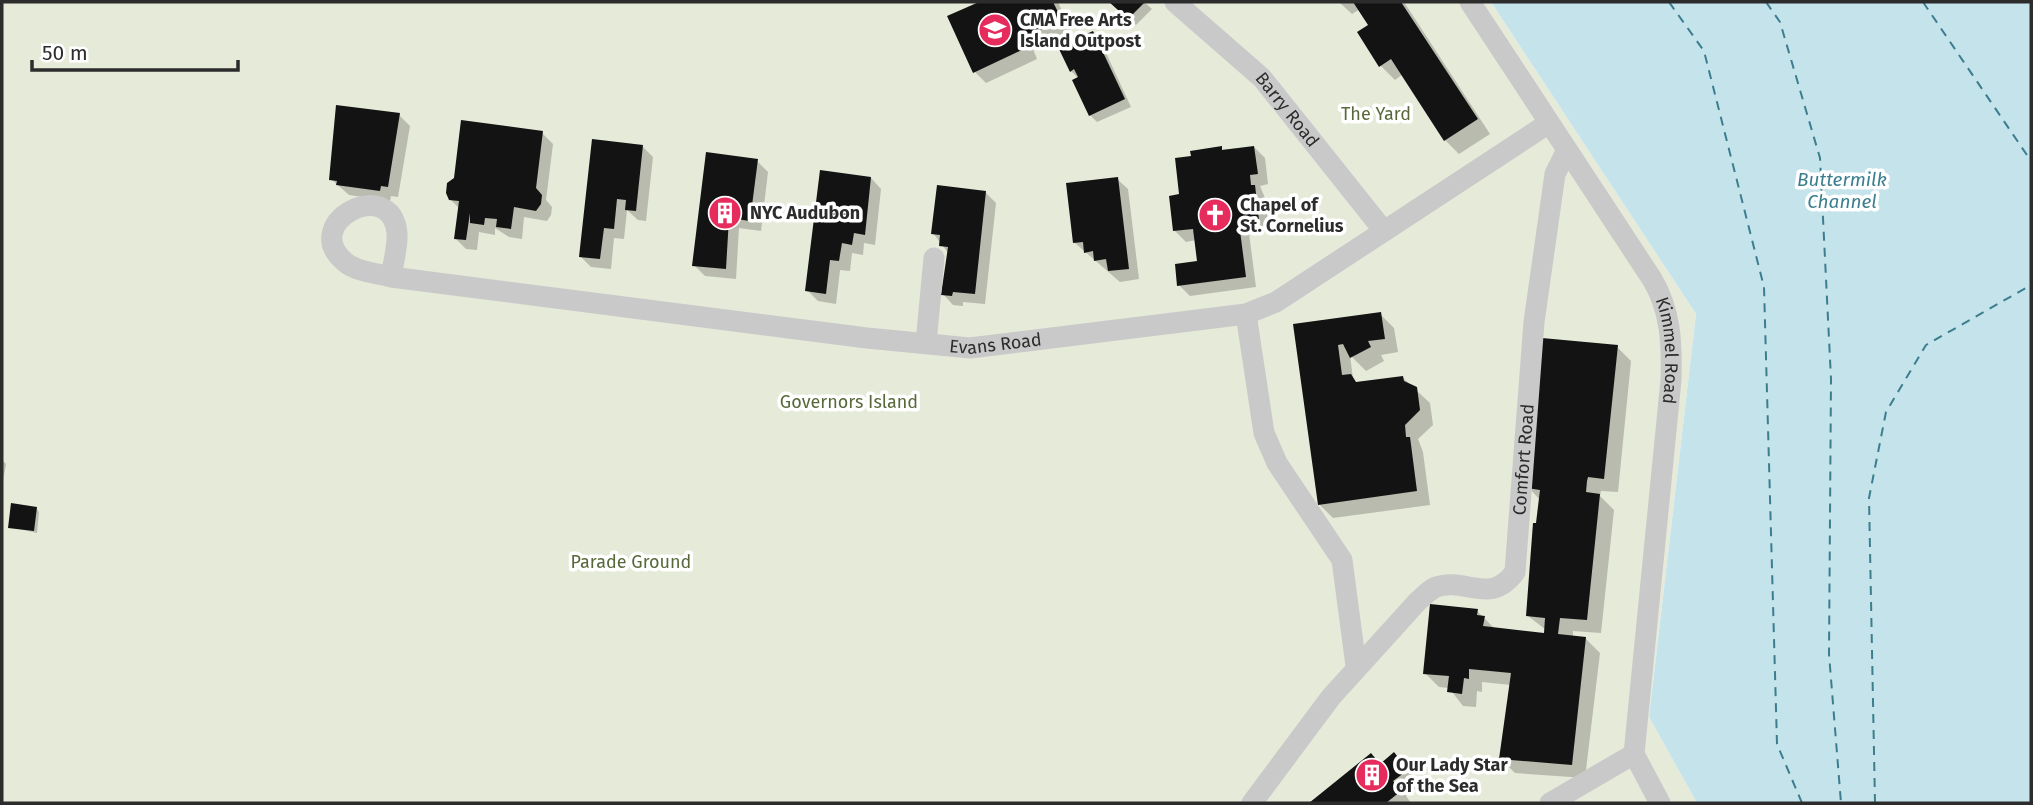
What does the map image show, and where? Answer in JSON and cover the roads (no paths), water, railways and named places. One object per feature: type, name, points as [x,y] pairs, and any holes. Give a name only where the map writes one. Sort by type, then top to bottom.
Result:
[{"type":"street","name":"Barry Road","points":[[1175,2],[1262,78],[1384,231]]},
{"type":"street","name":"Kimmel Road","points":[[1470,2],[1661,294],[1669,316],[1672,344],[1634,754]]},
{"type":"street","name":"Evans Road","points":[[391,276],[970,348],[1246,314],[1276,302],[1549,123]]},
{"type":"street","name":"Comfort Road","points":[[1252,803],[1356,666],[1433,588],[1445,585],[1493,589],[1507,583],[1515,572],[1534,322],[1555,174],[1567,150]]},
{"type":"street","points":[[926,343],[934,258]]},
{"type":"street","points":[[1246,314],[1264,433],[1277,463],[1342,560],[1356,666]]},
{"type":"street","points":[[1550,803],[1634,754],[1660,803]]},
{"type":"water","name":"Buttermilk Channel","points":[[1491,2],[2031,2],[2031,803],[1697,803],[1649,717],[1696,314]]},
{"type":"place","name":"CMA Free Arts Island Outpost","points":[[995,30]]},
{"type":"place","name":"NYC Audubon","points":[[725,213]]},
{"type":"place","name":"Chapel of St. Cornelius","points":[[1215,215]]},
{"type":"place","name":"Our Lady Star of the Sea","points":[[1372,775]]},
{"type":"park label","name":"The Yard","points":[[1376,114]]},
{"type":"park label","name":"Governors Island","points":[[849,402]]},
{"type":"park label","name":"Parade Ground","points":[[631,562]]}]
